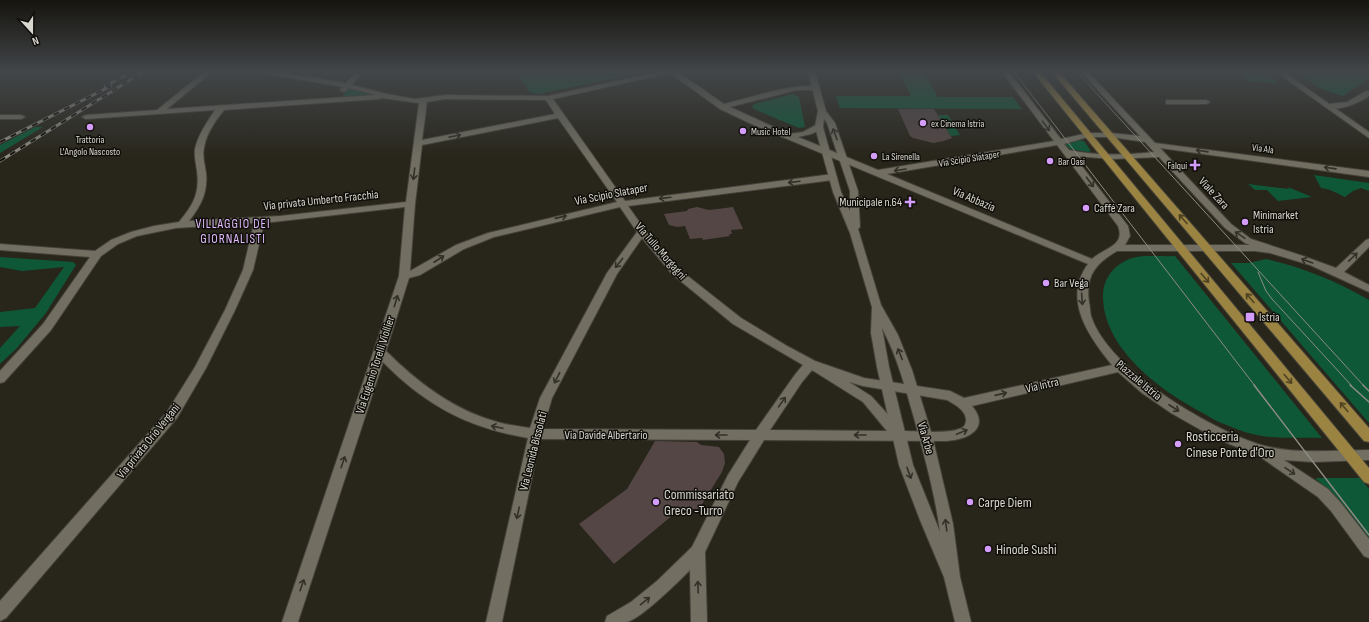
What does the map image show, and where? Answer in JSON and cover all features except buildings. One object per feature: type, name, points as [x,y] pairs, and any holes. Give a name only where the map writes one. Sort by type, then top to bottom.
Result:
[{"type":"main road","points":[[1060,101],[1369,478]]},
{"type":"main road","points":[[1081,101],[1369,437]]},
{"type":"street","points":[[159,112],[173,101]]},
{"type":"street","points":[[86,117],[319,101]]},
{"type":"street","name":"Via Eugenio Torelli Viollier","points":[[290,622],[404,276],[410,204],[423,101]]},
{"type":"street","name":"Via Tullo Morgagni","points":[[550,101],[642,232],[676,272],[737,321],[811,364],[867,399],[899,435]]},
{"type":"street","name":"Via Abbazia","points":[[716,101],[723,106],[825,152],[1094,263]]},
{"type":"street","points":[[723,106],[743,101]]},
{"type":"street","name":"Via Arbe","points":[[819,101],[822,111],[831,123],[854,190],[855,233]]},
{"type":"street","points":[[1027,101],[1123,226],[1126,232],[1125,240],[1114,248]]},
{"type":"street","name":"Viale Zara","points":[[1112,101],[1228,226],[1248,241],[1276,250]]},
{"type":"street","points":[[1321,101],[1369,136]]},
{"type":"street","points":[[1328,106],[1344,106],[1357,101]]},
{"type":"street","points":[[1169,102],[1206,102]]},
{"type":"street","points":[[182,224],[200,197],[202,180],[199,153],[201,144],[203,137],[222,107]]},
{"type":"street","name":"Via Arbe","points":[[822,111],[819,127],[837,192],[855,233],[876,305],[892,334],[906,370],[925,436],[938,485],[946,524],[952,577]]},
{"type":"street","points":[[417,143],[560,115]]},
{"type":"street","points":[[0,117],[21,118]]},
{"type":"street","points":[[788,136],[812,132],[819,127]]},
{"type":"street","points":[[1059,142],[1088,135],[1111,135],[1151,142]]},
{"type":"street","name":"Via Scipio Slataper","points":[[878,173],[1049,145],[1059,142]]},
{"type":"street","name":"Via Ala","points":[[1151,142],[1369,174]]},
{"type":"street","points":[[1065,152],[1077,154],[1129,156],[1162,154]]},
{"type":"street","name":"Via Scipio Slataper","points":[[404,276],[416,273],[460,248],[491,235],[622,204],[833,177]]},
{"type":"street","name":"Via privata Umberto Fracchia","points":[[0,379],[47,327],[97,254],[108,245],[120,239],[156,229],[182,224],[260,220],[410,204]]},
{"type":"street","name":"Via privata Orio Vergani","points":[[0,613],[172,415],[200,368],[230,310],[248,270],[260,220]]},
{"type":"street","name":"Via Leonida Bissolati","points":[[494,622],[535,434],[546,398],[612,273],[642,232]]},
{"type":"street","points":[[1337,273],[1369,242]]},
{"type":"street","points":[[0,247],[97,254]]},
{"type":"street","points":[[1114,248],[1255,248],[1276,250],[1337,273],[1369,289]]},
{"type":"street","name":"Piazzale Istria","points":[[1114,248],[1094,263],[1084,279],[1082,295],[1083,305],[1088,323],[1107,352],[1121,367],[1142,385],[1180,412],[1219,433],[1258,449],[1293,454],[1369,455]]},
{"type":"street","name":"Via Arbe","points":[[876,305],[877,333],[887,387],[906,465],[919,500],[952,577],[964,622]]},
{"type":"street","name":"Via Davide Albertario","points":[[380,352],[396,370],[447,407],[490,425],[535,434],[946,436],[963,434],[969,429],[973,421],[970,411],[963,403]]},
{"type":"street","points":[[613,622],[637,607],[664,586],[697,552],[733,479],[760,435],[798,379],[811,364]]},
{"type":"street","name":"Via Tullo Morgagni","points":[[811,364],[863,382],[950,396],[963,403]]},
{"type":"street","name":"Via Intra","points":[[963,403],[1121,367]]},
{"type":"street","points":[[1258,449],[1323,493],[1336,507],[1369,551]]},
{"type":"street","points":[[697,552],[699,622]]},
{"type":"green space","points":[[766,101],[800,101],[805,127],[799,128],[754,109],[752,107],[754,104]]},
{"type":"green space","points":[[838,101],[1016,101],[1022,109],[840,108]]},
{"type":"green space","points":[[938,115],[948,115],[960,135],[951,136]]},
{"type":"green space","points":[[35,127],[43,127],[0,153],[0,145]]},
{"type":"green space","points":[[1078,140],[1084,141],[1091,151],[1088,152],[1070,149],[1066,145]]},
{"type":"green space","points":[[1314,175],[1369,183],[1369,191],[1361,188],[1353,191],[1345,197],[1331,190],[1321,188]]},
{"type":"green space","points":[[1248,184],[1289,189],[1288,187],[1312,197],[1278,201],[1267,190],[1255,190]]},
{"type":"green space","points":[[1175,256],[1322,438],[1262,436],[1219,422],[1170,393],[1137,366],[1124,351],[1113,334],[1106,315],[1103,290],[1107,279],[1118,265],[1134,257]]},
{"type":"green space","points":[[0,257],[73,262],[76,265],[46,313],[17,348],[0,364],[0,348],[20,326],[0,327],[0,312],[35,308],[64,267],[22,271],[0,267]]},
{"type":"green space","points":[[1266,259],[1319,275],[1369,300],[1369,423],[1231,263],[1249,263]]},
{"type":"green space","points":[[1315,478],[1360,478],[1369,489],[1369,541],[1333,494]]},
{"type":"tram line","points":[[1036,101],[1255,386]]},
{"type":"tram line","points":[[1104,101],[1364,386]]},
{"type":"tram line","points":[[1258,272],[1266,291],[1272,299],[1352,386]]},
{"type":"tram line","points":[[1254,385],[1369,535]]},
{"type":"tram line","points":[[1350,385],[1369,402]]},
{"type":"tram line","points":[[1364,386],[1369,391]]},
{"type":"railway","points":[[0,142],[81,101]]},
{"type":"railway","points":[[0,161],[96,101]]},
{"type":"place","name":"ex Cinema Istria","points":[[923,123]]},
{"type":"place","name":"Trattoria L'Angolo Nascosto","points":[[90,127]]},
{"type":"place","name":"Music Hotel","points":[[743,131]]},
{"type":"place","name":"La Sirenella","points":[[874,156]]},
{"type":"place","name":"Bar Oasi","points":[[1050,161]]},
{"type":"place","name":"Falqui","points":[[1195,165]]},
{"type":"place","name":"Municipale n.64","points":[[910,202]]},
{"type":"place","name":"Caffé Zara","points":[[1086,208]]},
{"type":"place","name":"Minimarket Istria","points":[[1245,222]]},
{"type":"place","name":"Bar Vega","points":[[1046,283]]},
{"type":"place","name":"Istria","points":[[1250,317]]},
{"type":"place","name":"Rosticceria Cinese Ponte d'Oro","points":[[1178,444]]},
{"type":"place","name":"Commissariato Greco -Turro","points":[[656,502]]},
{"type":"place","name":"Carpe Diem","points":[[970,502]]},
{"type":"place","name":"Hinode Sushi","points":[[988,549]]},
{"type":"district","name":"VILLAGGIO DEI GIORNALISTI","points":[[233,230]]}]
